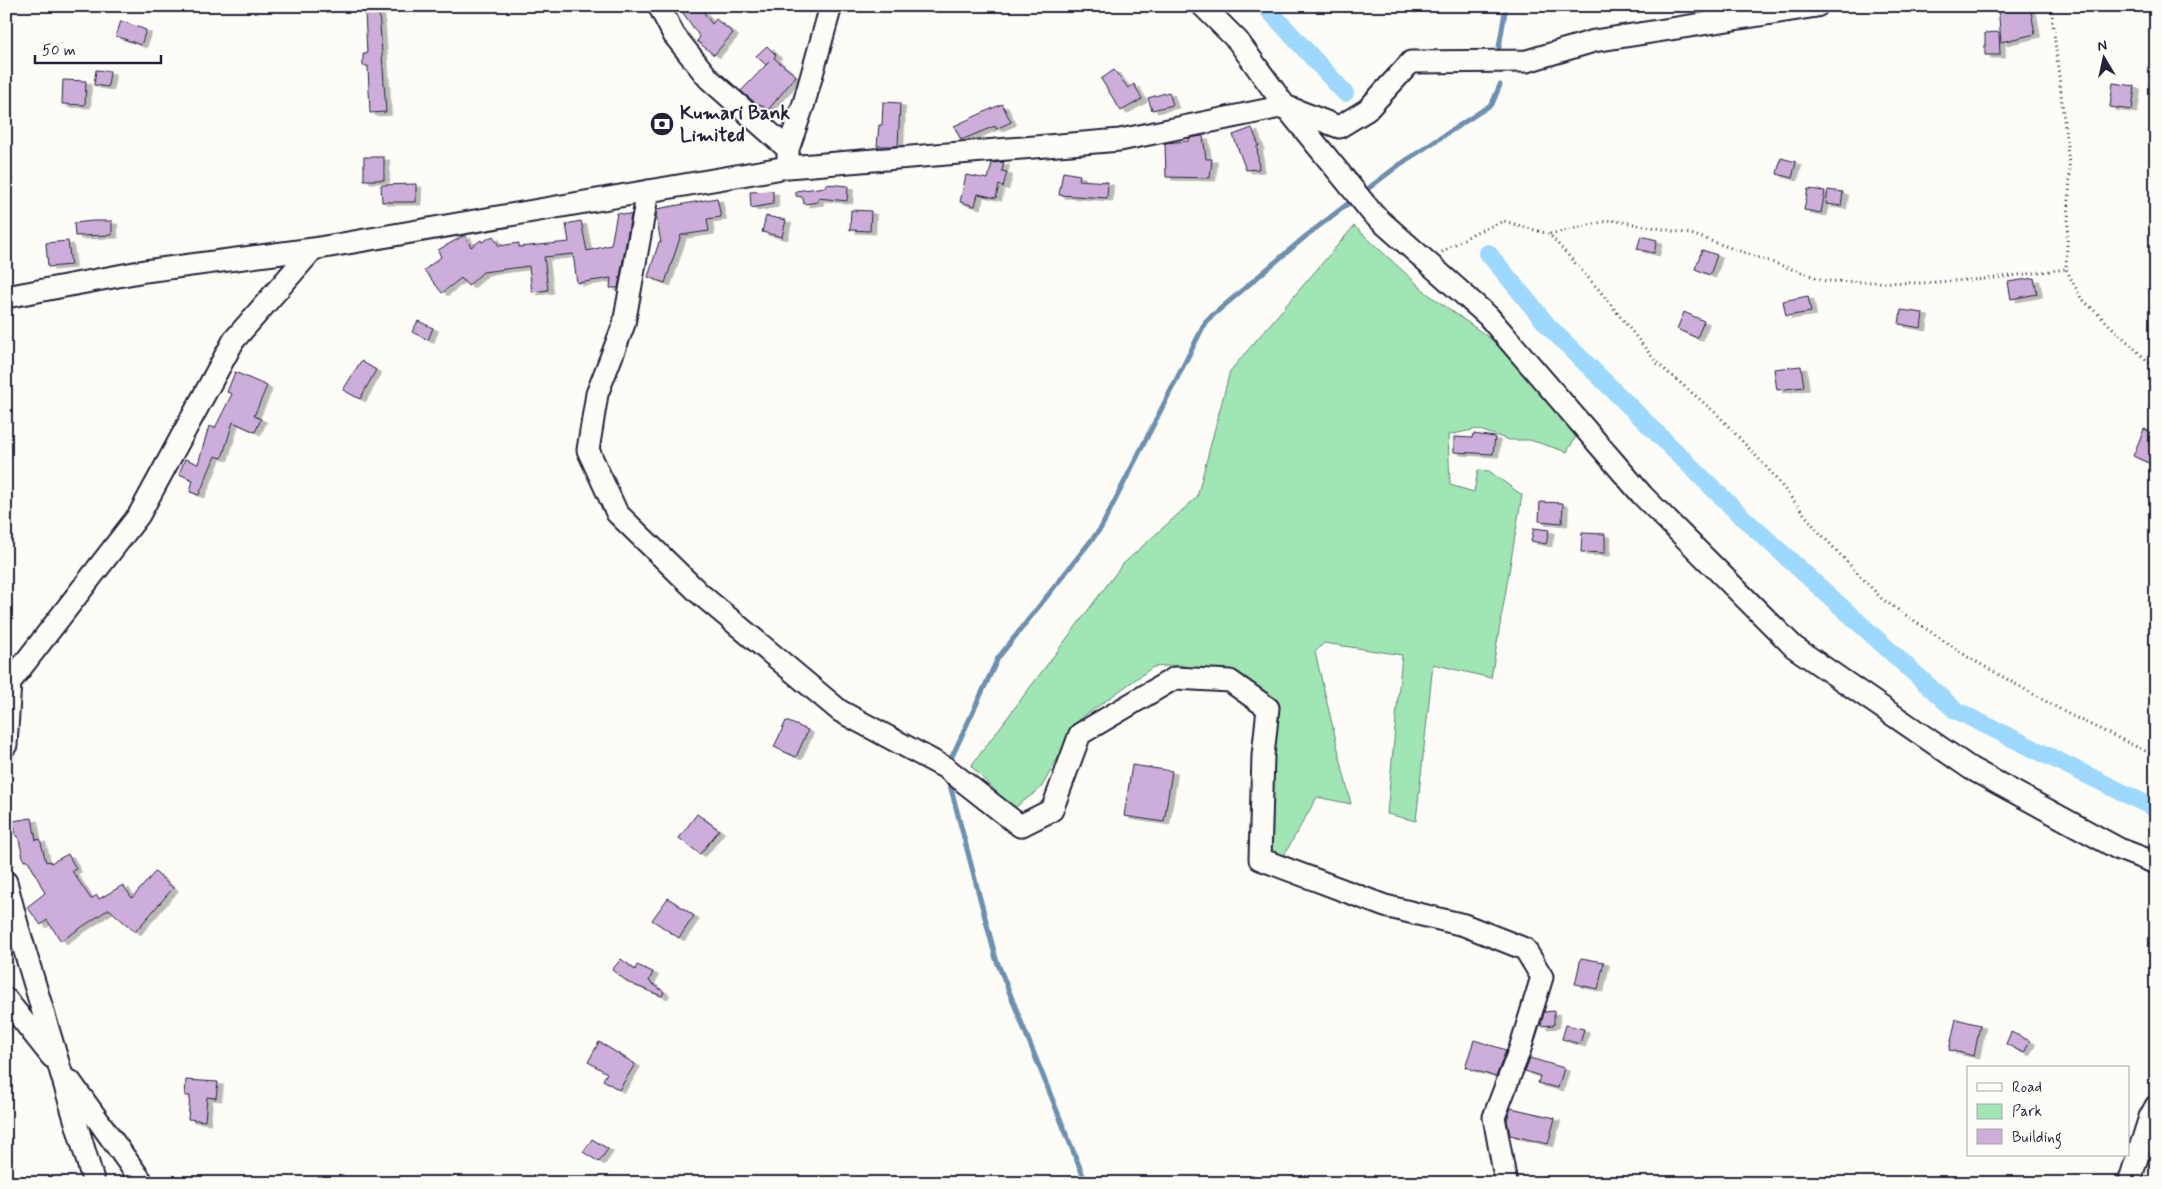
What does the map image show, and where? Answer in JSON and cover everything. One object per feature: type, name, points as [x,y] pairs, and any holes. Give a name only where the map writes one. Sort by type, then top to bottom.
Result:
[{"type":"street","points":[[659,6],[674,35],[709,80],[788,158]]},
{"type":"street","points":[[788,158],[830,6]]},
{"type":"street","points":[[1203,6],[1238,41],[1285,106],[1373,214],[1488,316],[1643,496],[1794,647],[1970,768],[2119,850],[2156,863]]},
{"type":"street","points":[[6,297],[145,270],[313,249],[648,191],[788,158],[1120,140],[1285,106],[1339,127],[1367,110],[1411,62],[1527,61],[1594,41],[1817,6]]},
{"type":"street","points":[[648,191],[624,324],[597,394],[588,450],[617,513],[699,593],[840,711],[946,768],[1020,826],[1052,810],[1080,734],[1175,678],[1230,682],[1268,708],[1260,859],[1385,906],[1464,925],[1525,949],[1542,977],[1520,1049],[1494,1118],[1506,1183]]},
{"type":"street","points":[[6,745],[10,682],[139,515],[234,340],[313,249]]},
{"type":"street","points":[[6,882],[94,1183]]},
{"type":"street","points":[[6,999],[60,1066],[143,1183]]},
{"type":"street","points":[[2129,1183],[2150,1117],[2156,1106]]},
{"type":"path","points":[[2051,6],[2070,173],[2066,269],[2081,298],[2156,369]]},
{"type":"path","points":[[1427,262],[1474,233],[1504,221],[1549,234],[1611,220],[1691,234],[1826,281],[1920,283],[1986,280],[2066,269]]},
{"type":"path","points":[[1549,234],[1600,291],[1658,363],[1717,414],[1769,470],[1817,530],[1882,599],[1968,657],[2070,715],[2156,756]]},
{"type":"green space","points":[[1354,226],[1428,294],[1498,344],[1576,436],[1567,452],[1530,440],[1509,440],[1477,429],[1448,435],[1450,485],[1474,492],[1478,470],[1489,471],[1522,495],[1491,678],[1433,664],[1416,821],[1387,814],[1402,655],[1324,643],[1315,652],[1351,804],[1317,797],[1279,864],[1264,855],[1273,706],[1234,680],[1180,665],[1153,667],[1080,719],[1041,788],[1013,809],[971,766],[1122,565],[1197,497],[1230,371]]},
{"type":"building","points":[[678,6],[699,6],[712,24],[716,19],[733,33],[714,55],[697,41],[700,37]]},
{"type":"building","points":[[1998,6],[2030,6],[2035,34],[2001,42]]},
{"type":"building","points":[[379,11],[386,112],[370,113],[368,66],[363,66],[363,54],[367,54],[365,12]]},
{"type":"building","points":[[121,21],[146,30],[141,45],[116,36]]},
{"type":"building","points":[[1999,32],[2000,55],[1985,55],[1985,33]]},
{"type":"building","points":[[767,46],[776,55],[774,58],[796,76],[768,110],[758,105],[741,91],[769,62],[766,65],[756,56]]},
{"type":"building","points":[[96,70],[110,71],[108,87],[94,85]]},
{"type":"building","points":[[1114,70],[1128,88],[1134,84],[1142,99],[1121,111],[1101,79]]},
{"type":"building","points":[[63,80],[86,81],[85,105],[62,104]]},
{"type":"building","points":[[2113,83],[2135,86],[2132,110],[2110,107]]},
{"type":"building","points":[[1169,92],[1173,105],[1152,110],[1148,98]]},
{"type":"building","points":[[883,102],[900,103],[898,146],[877,146],[879,125],[882,125]]},
{"type":"building","points":[[1002,104],[1011,122],[996,129],[995,126],[961,140],[954,126]]},
{"type":"building","points":[[1252,128],[1259,146],[1257,146],[1259,169],[1246,170],[1233,135]]},
{"type":"building","points":[[1203,136],[1206,159],[1212,159],[1210,178],[1166,177],[1165,143],[1189,141],[1189,138]]},
{"type":"building","points":[[364,157],[384,157],[384,180],[364,180]]},
{"type":"building","points":[[1781,158],[1796,162],[1792,178],[1777,174]]},
{"type":"building","points":[[1004,162],[1002,171],[1007,172],[1003,187],[999,185],[996,198],[978,194],[975,206],[960,202],[966,175],[988,179],[992,163]]},
{"type":"building","points":[[1063,172],[1080,175],[1079,180],[1108,182],[1107,198],[1059,195]]},
{"type":"building","points":[[416,184],[416,202],[382,202],[381,185]]},
{"type":"building","points":[[826,184],[848,186],[847,201],[818,198],[818,202],[804,204],[803,197],[796,196],[796,191],[825,187]]},
{"type":"building","points":[[1808,189],[1825,191],[1821,213],[1804,210]]},
{"type":"building","points":[[1828,190],[1843,192],[1841,206],[1826,204]]},
{"type":"building","points":[[773,191],[773,204],[751,208],[750,192]]},
{"type":"building","points":[[717,198],[721,217],[707,219],[709,231],[681,235],[665,283],[648,277],[659,242],[661,243],[656,215],[657,209]]},
{"type":"building","points":[[851,210],[871,211],[870,231],[850,230]]},
{"type":"building","points":[[617,213],[631,215],[618,288],[610,288],[611,278],[577,283],[573,254],[544,257],[548,290],[532,292],[529,266],[483,272],[468,286],[461,278],[442,293],[424,270],[441,257],[438,250],[465,235],[471,247],[481,240],[482,242],[493,236],[499,246],[519,243],[519,247],[569,242],[566,224],[581,221],[587,251],[611,245]]},
{"type":"building","points":[[766,216],[786,220],[782,237],[762,232]]},
{"type":"building","points":[[112,221],[112,235],[75,236],[74,223]]},
{"type":"building","points":[[1641,236],[1657,240],[1654,253],[1637,249]]},
{"type":"building","points":[[68,241],[71,265],[48,267],[46,243]]},
{"type":"building","points":[[1702,250],[1717,255],[1710,275],[1695,269]]},
{"type":"building","points":[[2034,278],[2037,294],[2011,299],[2008,282]]},
{"type":"building","points":[[1808,296],[1811,312],[1786,316],[1783,301]]},
{"type":"building","points":[[1901,310],[1923,313],[1921,328],[1899,324]]},
{"type":"building","points":[[1684,312],[1704,321],[1697,338],[1677,329]]},
{"type":"building","points":[[418,321],[433,328],[428,340],[412,332]]},
{"type":"building","points":[[361,361],[376,370],[360,399],[343,390]]},
{"type":"building","points":[[1801,366],[1804,387],[1777,390],[1774,369]]},
{"type":"building","points":[[235,372],[267,386],[254,416],[261,419],[255,432],[233,422],[222,458],[215,456],[199,495],[190,492],[193,480],[179,474],[185,459],[198,464],[209,426],[215,428],[232,394],[227,392]]},
{"type":"building","points":[[2144,429],[2156,434],[2156,453],[2151,464],[2133,456]]},
{"type":"building","points":[[1473,434],[1495,437],[1493,454],[1454,452],[1454,437],[1472,438]]},
{"type":"building","points":[[1540,502],[1563,503],[1562,523],[1539,521]]},
{"type":"building","points":[[1534,528],[1549,530],[1546,544],[1531,541]]},
{"type":"building","points":[[1582,533],[1605,534],[1605,553],[1581,552]]},
{"type":"building","points":[[786,721],[808,730],[796,757],[774,747]]},
{"type":"building","points":[[1132,765],[1172,771],[1164,822],[1124,816]]},
{"type":"building","points":[[697,814],[719,830],[700,854],[679,838]]},
{"type":"building","points":[[32,818],[36,840],[40,839],[46,862],[50,861],[51,863],[68,854],[76,869],[72,871],[91,899],[97,895],[99,899],[123,885],[132,898],[155,872],[173,888],[135,932],[109,909],[61,941],[47,920],[41,925],[27,907],[45,893],[28,860],[24,861],[13,821]]},
{"type":"building","points":[[668,898],[694,916],[679,938],[652,920]]},
{"type":"building","points":[[1581,958],[1604,962],[1598,989],[1575,984]]},
{"type":"building","points":[[621,959],[635,970],[637,965],[653,972],[649,981],[664,992],[662,996],[629,983],[612,970]]},
{"type":"building","points":[[1554,1011],[1554,1025],[1541,1026],[1544,1012]]},
{"type":"building","points":[[1956,1019],[1980,1025],[1974,1056],[1949,1050]]},
{"type":"building","points":[[1566,1025],[1584,1029],[1580,1044],[1562,1039]]},
{"type":"building","points":[[2011,1032],[2030,1041],[2024,1053],[2006,1044]]},
{"type":"building","points":[[1474,1040],[1506,1050],[1496,1077],[1465,1067]]},
{"type":"building","points":[[599,1042],[635,1064],[619,1090],[603,1080],[607,1073],[588,1062]]},
{"type":"building","points":[[1530,1058],[1564,1068],[1558,1088],[1538,1083],[1540,1076],[1525,1071]]},
{"type":"building","points":[[186,1080],[218,1082],[216,1098],[207,1097],[205,1121],[188,1119],[190,1096],[185,1096]]},
{"type":"building","points":[[1511,1108],[1555,1118],[1548,1144],[1510,1135],[1507,1120]]},
{"type":"building","points":[[592,1139],[608,1149],[599,1162],[583,1152]]},
{"type":"waterway","points":[[1265,6],[1345,93]]},
{"type":"waterway","points":[[1499,47],[1506,6]]},
{"type":"waterway","points":[[1361,194],[1399,165],[1492,104],[1500,85]]},
{"type":"waterway","points":[[949,763],[998,658],[1101,528],[1206,321],[1306,236],[1354,199]]},
{"type":"waterway","points":[[1488,253],[1549,327],[1740,515],[1955,710],[2156,809]]},
{"type":"waterway","points":[[949,781],[996,959],[1086,1183]]},
{"type":"place","name":"Kumari Bank Limited","points":[[662,124]]}]
